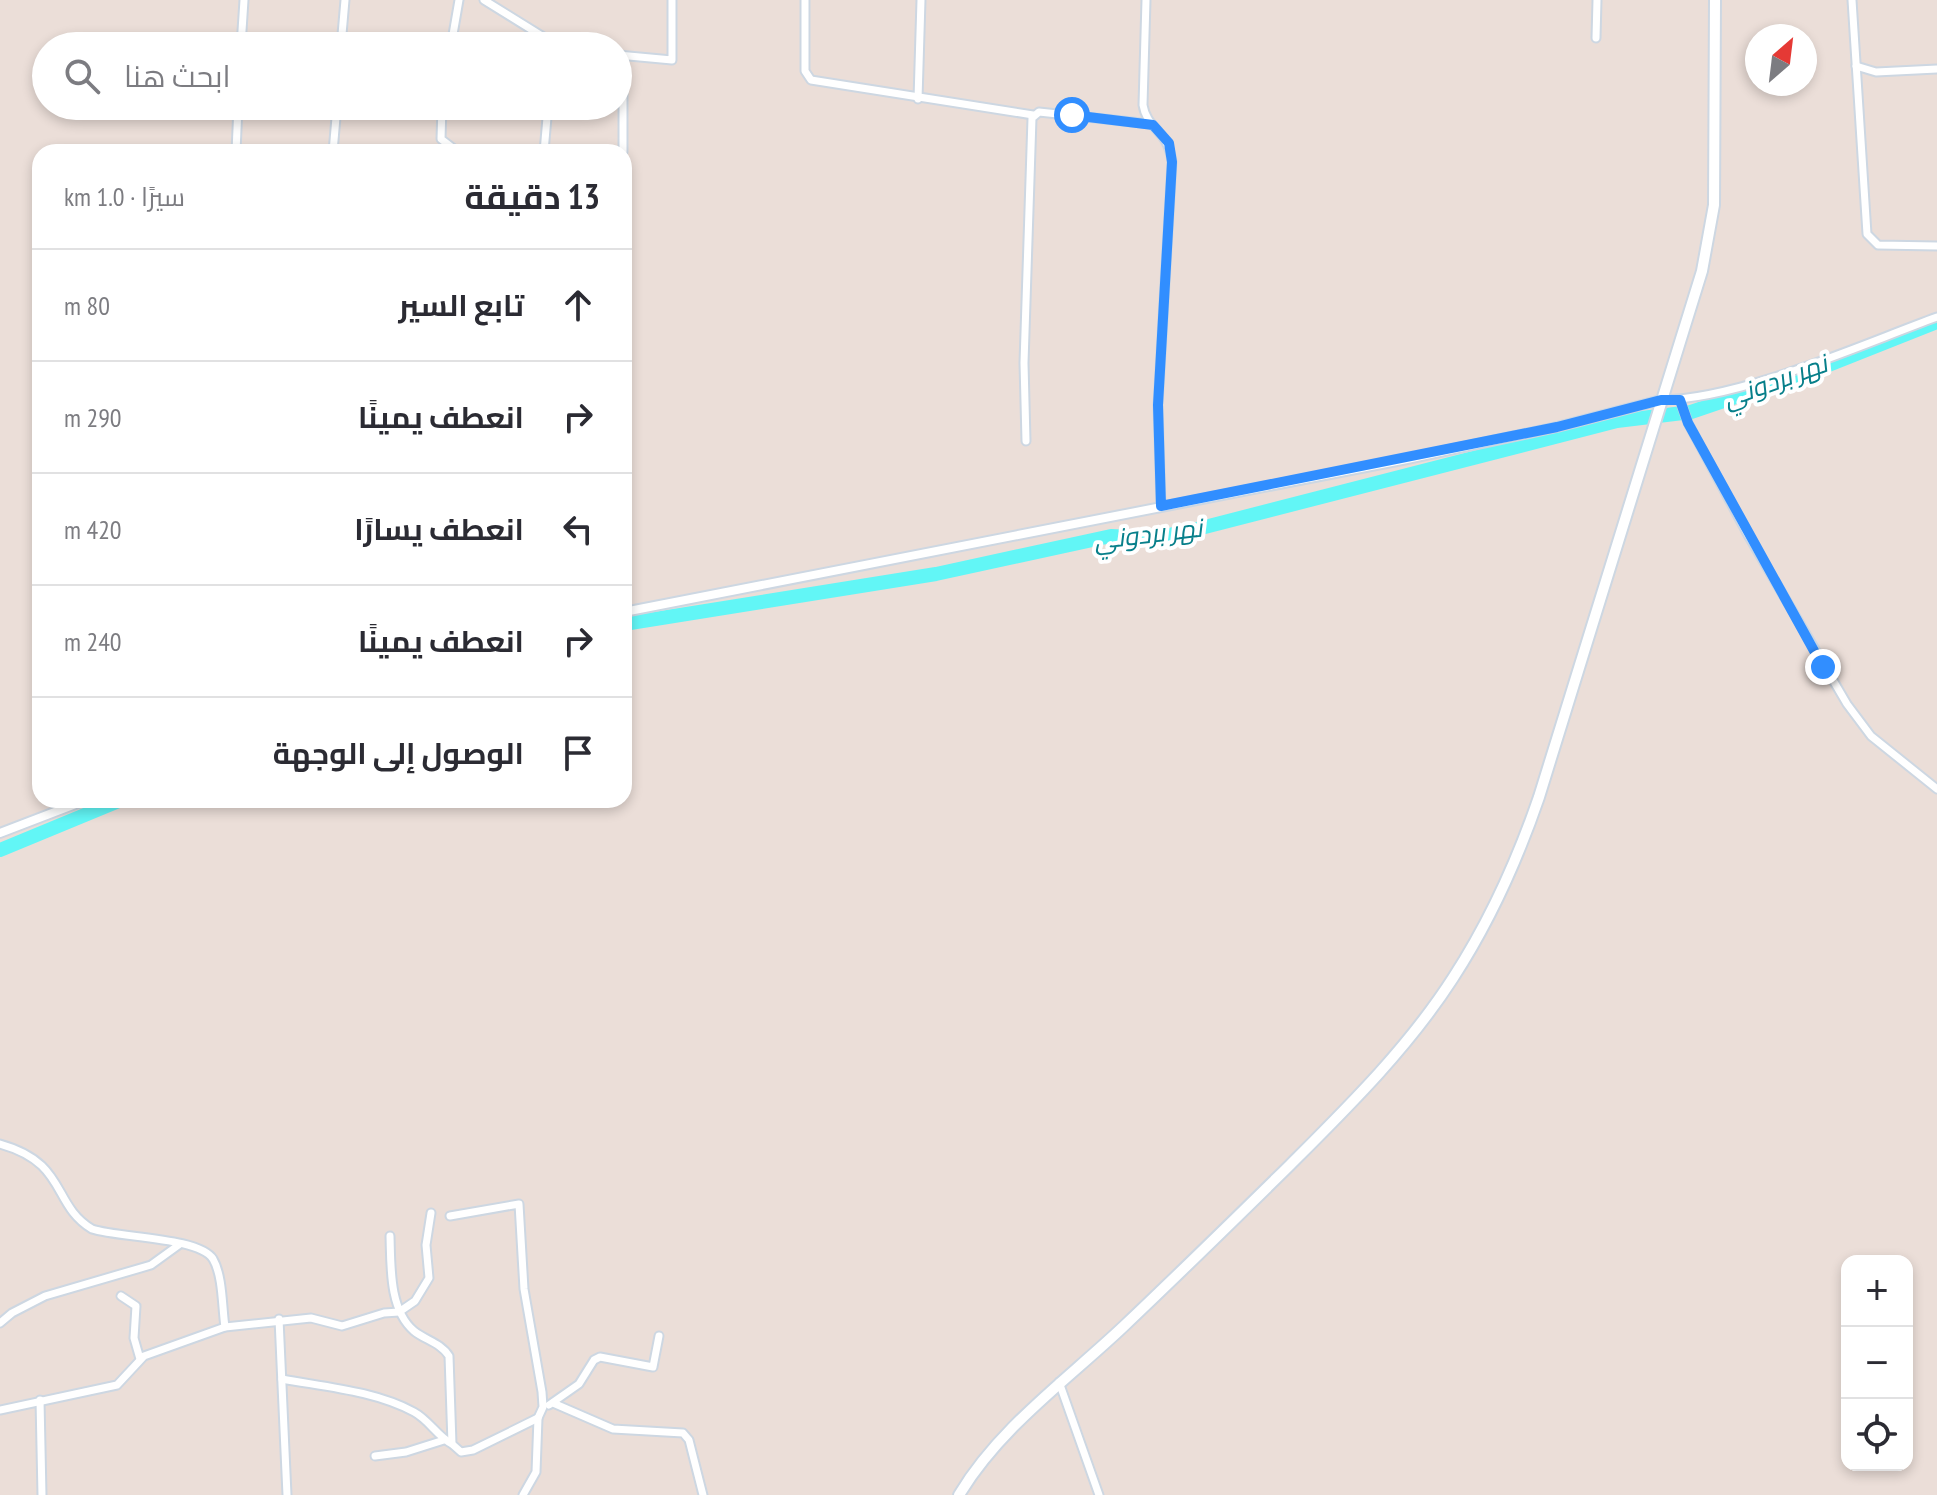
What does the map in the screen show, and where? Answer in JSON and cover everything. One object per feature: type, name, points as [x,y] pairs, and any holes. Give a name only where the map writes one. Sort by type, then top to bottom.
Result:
[{"type":"main road","points":[[959,1495],[1000,1442],[1059,1382],[1154,1298],[1348,1107],[1416,1031],[1454,977],[1492,911],[1527,832],[1710,237],[1716,150],[1715,0]]},
{"type":"street","points":[[242,32],[244,0]]},
{"type":"street","points":[[342,32],[345,0]]},
{"type":"street","points":[[453,32],[459,0]]},
{"type":"street","points":[[484,0],[532,32]]},
{"type":"street","points":[[632,56],[672,60],[672,0]]},
{"type":"street","points":[[805,0],[807,78],[918,99],[1033,115],[1045,112],[1153,125]]},
{"type":"street","points":[[918,99],[921,0]]},
{"type":"street","points":[[1146,0],[1143,105],[1153,125],[1169,143],[1172,162],[1158,405],[1161,506]]},
{"type":"street","points":[[1596,38],[1597,0]]},
{"type":"street","points":[[1852,0],[1867,234],[1878,245],[1937,246]]},
{"type":"street","points":[[1856,66],[1876,72],[1937,69]]},
{"type":"street","points":[[1026,441],[1024,363],[1033,115]]},
{"type":"street","points":[[236,144],[237,120]]},
{"type":"street","points":[[334,144],[336,120]]},
{"type":"street","points":[[442,120],[441,139],[448,144]]},
{"type":"street","points":[[545,144],[547,120]]},
{"type":"street","points":[[623,120],[623,144]]},
{"type":"street","points":[[632,610],[1680,400],[1805,365],[1937,317]]},
{"type":"street","points":[[1680,400],[1688,423],[1847,704],[1871,736],[1937,789]]},
{"type":"street","points":[[0,833],[65,808]]},
{"type":"street","points":[[0,1144],[46,1167],[80,1220],[92,1229],[200,1248],[212,1257],[225,1327]]},
{"type":"street","points":[[450,1216],[519,1204],[524,1289],[543,1407],[538,1418],[536,1472],[523,1495]]},
{"type":"street","points":[[0,1410],[117,1385],[140,1359],[225,1327],[311,1318],[342,1326],[384,1313],[399,1312],[415,1301],[429,1278],[427,1237],[431,1213]]},
{"type":"street","points":[[390,1236],[399,1312],[413,1330],[441,1346],[449,1356],[448,1442]]},
{"type":"street","points":[[0,1323],[45,1296],[151,1265],[180,1244]]},
{"type":"street","points":[[121,1296],[136,1306],[134,1338],[140,1359]]},
{"type":"street","points":[[279,1319],[287,1495]]},
{"type":"street","points":[[543,1407],[579,1384],[594,1360],[600,1357],[653,1367],[659,1336]]},
{"type":"street","points":[[282,1379],[371,1396],[401,1406],[424,1419],[461,1452],[473,1450],[538,1418]]},
{"type":"street","points":[[1059,1382],[1099,1495]]},
{"type":"street","points":[[40,1400],[42,1495]]},
{"type":"street","points":[[553,1403],[613,1429],[683,1433],[689,1440],[703,1495]]},
{"type":"street","points":[[375,1456],[448,1442]]},
{"type":"waterway","name":"نهر بردوني","points":[[632,623],[936,574],[1111,536],[1155,538],[1201,528],[1617,421],[1691,412],[1821,368],[1937,322]]},
{"type":"waterway","name":"نهر بردوني","points":[[0,850],[102,808]]},
{"type":"route","points":[[1072,115],[1153,125],[1169,143],[1172,162],[1158,405],[1161,506],[1407,459],[1557,427],[1661,400],[1680,400],[1688,423],[1823,667]]}]
